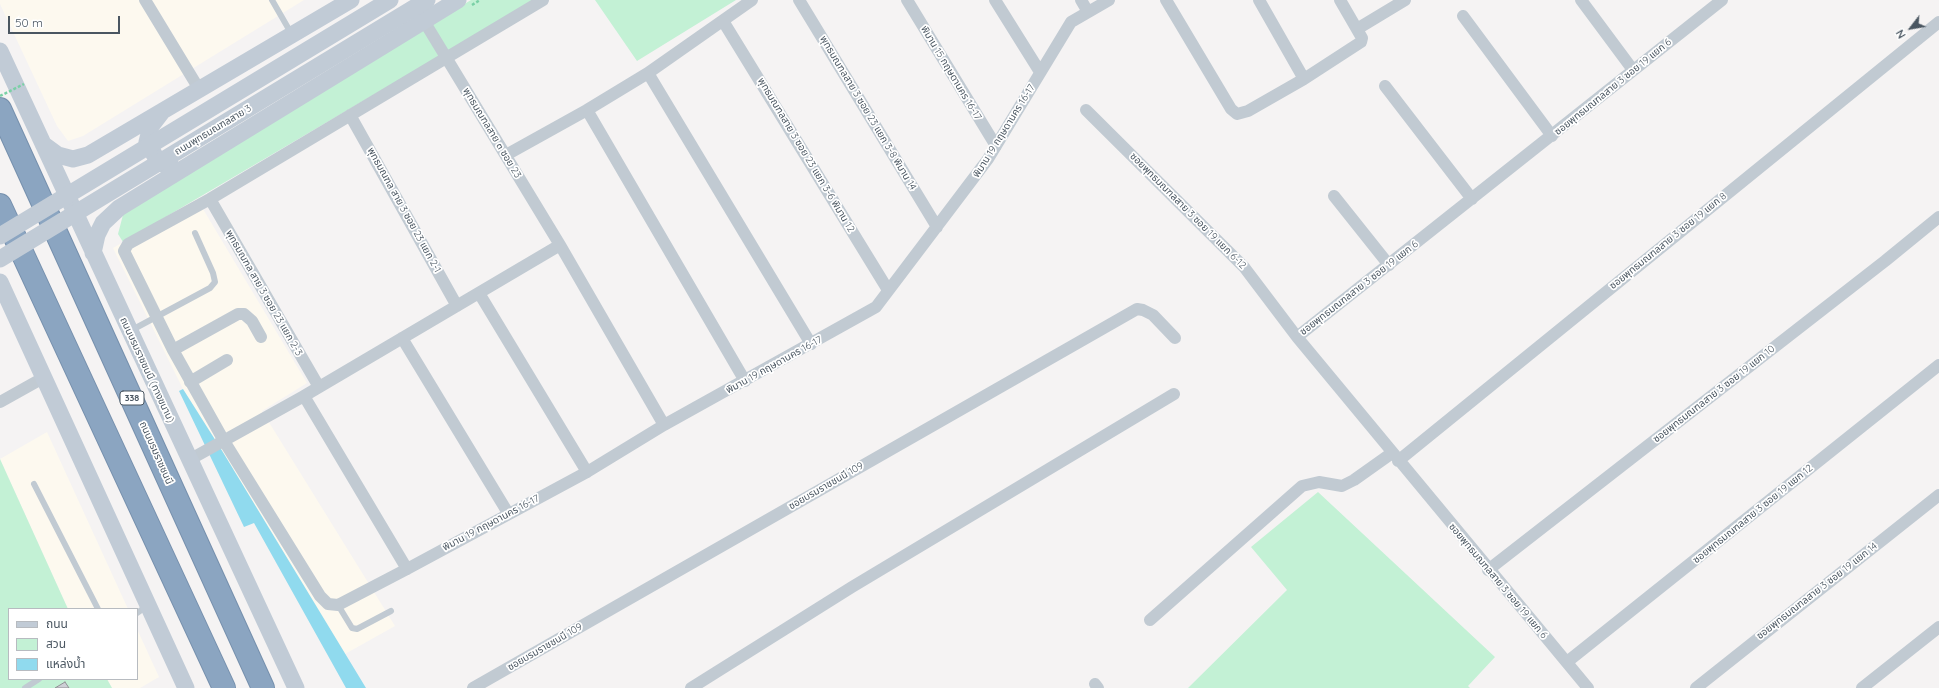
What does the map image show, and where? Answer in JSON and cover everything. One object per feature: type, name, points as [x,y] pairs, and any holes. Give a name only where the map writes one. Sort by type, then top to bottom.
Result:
[{"type":"highway","name":"ถนนบรมราชชนนี","points":[[0,109],[263,688]]},
{"type":"highway","points":[[0,205],[224,688]]},
{"type":"main road","points":[[43,144],[58,155],[73,159],[88,155],[351,0]]},
{"type":"main road","name":"ถนนพุทธมณฑลสาย 3","points":[[0,236],[390,0]]},
{"type":"main road","name":"ถนนพุทธมณฑลสาย 3","points":[[0,259],[427,0]]},
{"type":"main road","points":[[93,253],[97,235],[103,224],[112,214],[182,168],[458,0]]},
{"type":"main road","name":"ถนนบรมราชชนนี (ทางขนาน)","points":[[0,51],[129,332],[296,688]]},
{"type":"main road","points":[[163,111],[151,126],[147,142],[159,163],[182,168]]},
{"type":"main road","points":[[0,282],[143,609],[185,687]]},
{"type":"main road","points":[[0,306],[7,310],[19,324]]},
{"type":"street","points":[[145,0],[199,89]]},
{"type":"street","points":[[333,604],[320,596],[223,442],[173,350],[124,251],[128,244],[210,200],[544,0]]},
{"type":"street","points":[[506,155],[587,110],[648,73],[752,0]]},
{"type":"street","name":"พุทธมณฑลสาย 3 ซอย 23 แยก 3-8 พิมาน 14","points":[[799,0],[937,227]]},
{"type":"street","name":"พิมาน 15 กฤษดานคร 16-17","points":[[907,0],[996,146]]},
{"type":"street","points":[[995,0],[1040,72]]},
{"type":"street","points":[[1081,0],[1088,12]]},
{"type":"street","name":"พิมาน 19 กฤษดานคร 16-17","points":[[333,604],[407,569],[587,472],[664,425],[876,307],[883,300],[888,290],[937,227],[996,146],[1071,22],[1109,0]]},
{"type":"street","points":[[1166,0],[1231,109],[1237,114],[1248,111],[1357,46],[1362,38],[1340,0]]},
{"type":"street","points":[[1259,0],[1304,79]]},
{"type":"street","points":[[1357,29],[1405,0]]},
{"type":"street","points":[[1581,0],[1634,70]]},
{"type":"street","name":"ซอยพุทธมณฑลสาย 3 ซอย 19 แยก 6","points":[[1588,688],[1488,570],[1297,337],[1552,136],[1718,1]]},
{"type":"street","points":[[1463,16],[1552,136]]},
{"type":"street","name":"พุทธมณฑลสาย ๓ ซอย 23","points":[[424,21],[560,245],[664,425]]},
{"type":"street","name":"พุทธมณฑลสาย 3 ซอย 23 แยก 3-6 พิมาน 12","points":[[723,21],[888,290]]},
{"type":"street","name":"ซอยพุทธมณฑลสาย 3 ซอย 19 แยก 8","points":[[1150,620],[1302,486],[1319,482],[1342,486],[1395,457],[1939,22]]},
{"type":"street","points":[[648,73],[811,344]]},
{"type":"street","points":[[1384,86],[1472,199]]},
{"type":"street","points":[[587,110],[745,381]]},
{"type":"street","name":"ซอยพุทธมณฑลสาย 3 ซอย 19 แยก 6-12","points":[[1086,110],[1244,267],[1297,337]]},
{"type":"street","name":"พุทธมณฑล สาย 3 ซอย 23 แยก 2-1","points":[[350,115],[457,306]]},
{"type":"street","points":[[1334,196],[1388,265]]},
{"type":"street","name":"พุทธมณฑล สาย 3 ซอย 23 แยก 2-3","points":[[210,200],[319,386]]},
{"type":"street","name":"ซอยพุทธมณฑลสาย 3 ซอย 19 แยก 10","points":[[1488,570],[1885,261],[1939,217]]},
{"type":"street","points":[[189,460],[304,396],[560,245]]},
{"type":"street","points":[[479,293],[587,472]]},
{"type":"street","name":"ซอยบรมราชชนนี 109","points":[[473,688],[1136,309],[1153,315],[1175,338]]},
{"type":"street","points":[[173,350],[238,314],[244,314],[252,321],[260,337]]},
{"type":"street","points":[[402,338],[508,514]]},
{"type":"street","points":[[190,382],[227,360]]},
{"type":"street","name":"ซอยพุทธมณฑลสาย 3 ซอย 19 แยก 12","points":[[1567,662],[1939,365]]},
{"type":"street","points":[[0,402],[43,378]]},
{"type":"street","points":[[691,688],[852,587],[1174,394]]},
{"type":"street","points":[[304,396],[407,569]]},
{"type":"street","name":"ซอยพุทธมณฑลสาย 3 ซอย 19 แยก 14","points":[[1696,688],[1939,495]]},
{"type":"street","points":[[1862,688],[1939,627]]},
{"type":"lane","points":[[272,0],[292,35]]},
{"type":"lane","points":[[129,332],[210,288],[215,282],[214,273],[195,233]]},
{"type":"lane","points":[[34,484],[97,608]]},
{"type":"lane","points":[[333,604],[352,628],[357,629],[391,611]]},
{"type":"lane","points":[[25,688],[37,680]]},
{"type":"path","points":[[0,96],[24,84]]},
{"type":"shaded area","points":[[0,0],[304,0],[83,136],[68,141],[57,126],[0,4]]},
{"type":"shaded area","points":[[197,199],[307,383],[262,411],[395,626],[345,654],[183,389],[113,248]]},
{"type":"shaded area","points":[[47,432],[128,608],[68,608],[0,459]]},
{"type":"shaded area","points":[[138,631],[159,677],[140,688],[112,688],[108,680],[138,680]]},
{"type":"green space","points":[[471,0],[535,0],[123,242],[118,234],[124,211]]},
{"type":"green space","points":[[595,0],[736,0],[637,61]]},
{"type":"green space","points":[[0,459],[68,608],[8,608],[8,680],[108,680],[112,688],[0,688]]},
{"type":"green space","points":[[1318,492],[1495,657],[1468,686],[1470,688],[1188,688],[1287,590],[1251,547]]},
{"type":"water","points":[[183,389],[366,688],[346,688],[254,523],[244,527],[179,391]]},
{"type":"building","points":[[65,682],[69,688],[55,688]]}]
